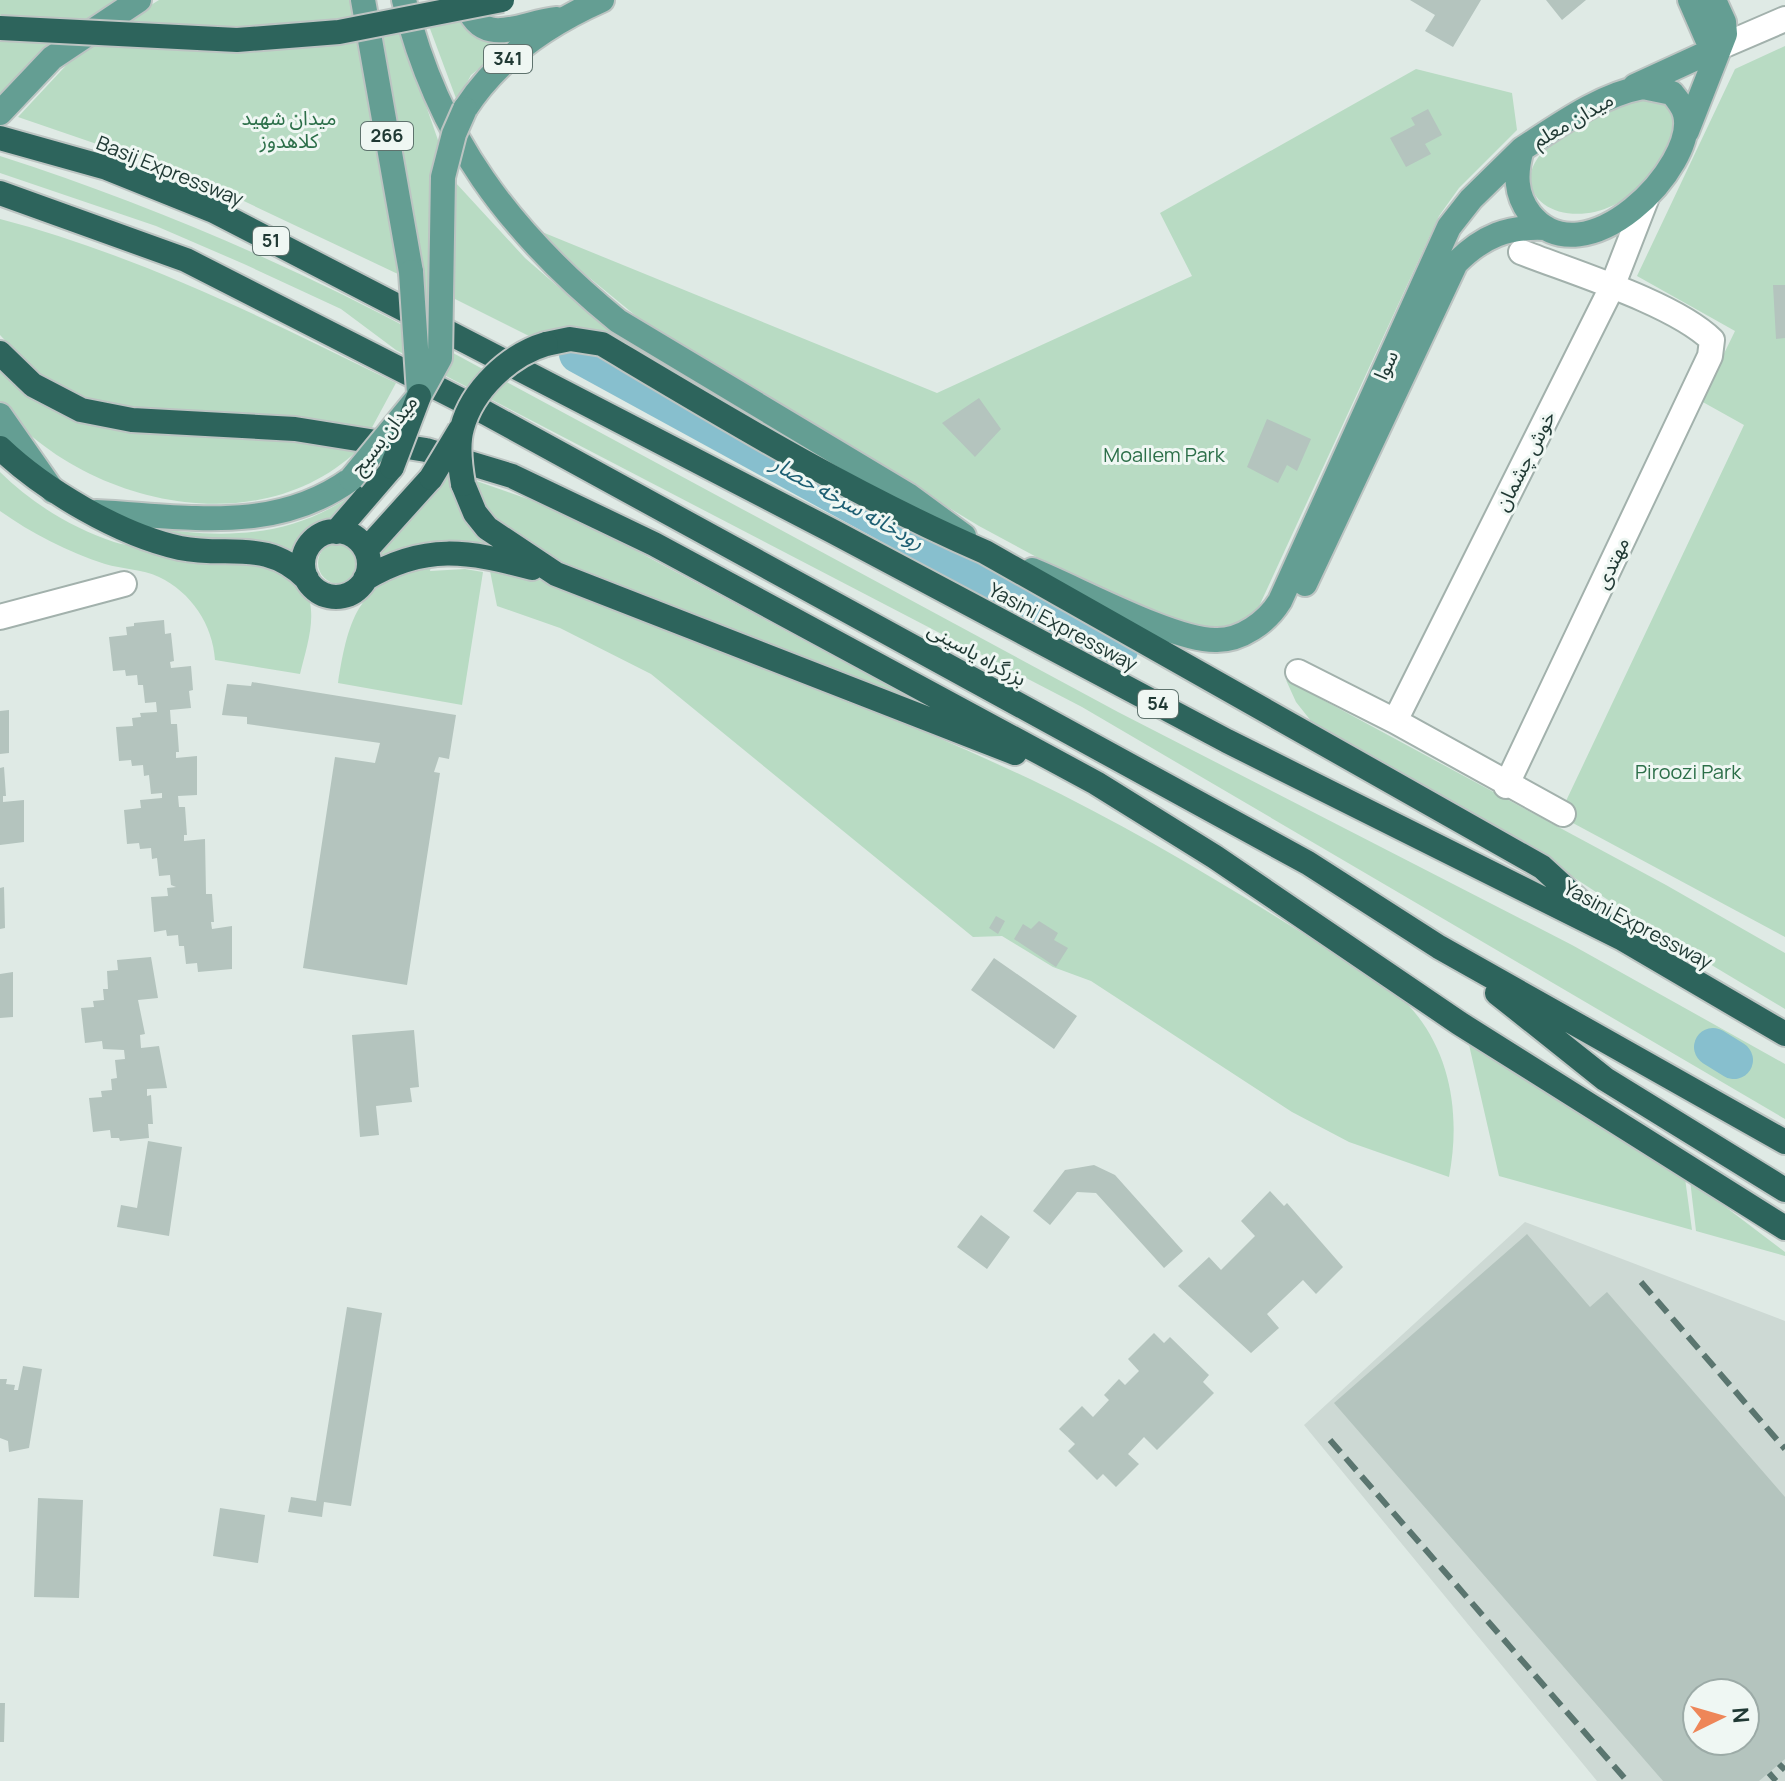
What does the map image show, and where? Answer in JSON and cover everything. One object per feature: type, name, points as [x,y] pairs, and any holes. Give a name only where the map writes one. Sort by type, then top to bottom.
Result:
[{"type":"highway","points":[[0,28],[237,40],[339,32],[502,0]]},
{"type":"highway","name":"Basij Expressway","points":[[0,138],[107,168],[214,211],[530,373]]},
{"type":"highway","name":"بزرگراه یاسینی","points":[[0,193],[186,260],[486,413],[1308,863],[1439,947]]},
{"type":"highway","points":[[366,550],[431,478],[479,395],[504,365],[528,349],[546,344],[570,339],[602,344],[795,459],[913,521],[985,552],[1542,867],[1621,938]]},
{"type":"highway","points":[[0,353],[33,385],[62,403],[93,413],[132,420],[295,429],[426,450],[512,476],[654,544],[1096,783],[1215,857],[1459,1023],[1785,1228]]},
{"type":"highway","name":"Yasini Expressway","points":[[530,373],[1240,748],[1621,938],[1785,1034]]},
{"type":"highway","points":[[336,532],[392,467],[419,396]]},
{"type":"highway","points":[[462,428],[463,484],[475,513],[487,528],[556,574]]},
{"type":"highway","points":[[0,448],[53,491],[141,537],[183,549],[271,555],[307,579]]},
{"type":"highway","points":[[365,579],[368,570],[366,550],[353,535],[336,532],[322,535],[307,549],[304,559],[307,579],[312,588],[331,597],[351,594],[365,579],[412,558],[441,552],[483,555],[556,574],[876,702],[1096,783]]},
{"type":"highway","points":[[1439,947],[1785,1142]]},
{"type":"highway","points":[[1439,947],[1605,1079],[1785,1190]]},
{"type":"main road","points":[[4,108],[52,58],[139,0]]},
{"type":"main road","name":"میدان بسیج","points":[[96,512],[205,519],[270,516],[326,496],[351,479],[419,396],[411,272],[363,0]]},
{"type":"main road","name":"سوا","points":[[404,0],[413,38],[435,94],[469,163],[507,216],[579,289],[618,321],[908,495],[985,552],[1199,640],[1218,641],[1244,633],[1267,617],[1280,601],[1449,227],[1471,199],[1522,149]]},
{"type":"main road","points":[[465,0],[478,23],[490,30],[506,32],[560,19]]},
{"type":"main road","name":"341","points":[[419,396],[440,358],[443,177],[454,134],[465,109],[495,70],[560,19],[602,0]]},
{"type":"main road","points":[[1690,0],[1707,39],[1720,47]]},
{"type":"main road","points":[[1546,228],[1563,234],[1581,235],[1618,222],[1647,197],[1682,145],[1725,34],[1724,22],[1714,0]]},
{"type":"main road","points":[[1625,90],[1720,47]]},
{"type":"main road","name":"میدان معلم","points":[[1546,228],[1522,202],[1517,185],[1522,149],[1562,123],[1625,90],[1659,88],[1672,93],[1686,115],[1682,145]]},
{"type":"main road","name":"سوا","points":[[1280,601],[1284,612],[1293,610],[1456,263],[1474,245],[1496,232],[1521,227],[1546,228]]},
{"type":"main road","points":[[0,415],[53,491]]},
{"type":"street","points":[[1720,47],[1785,19]]},
{"type":"street","name":"خوش چشمان","points":[[1395,721],[1612,287],[1647,197]]},
{"type":"street","points":[[1521,252],[1612,287]]},
{"type":"street","name":"مهتدی","points":[[1506,786],[1710,356],[1712,340],[1698,326],[1612,287]]},
{"type":"street","points":[[0,617],[124,584]]},
{"type":"street","points":[[1298,672],[1395,721],[1506,786],[1563,814]]},
{"type":"shaded area","points":[[1525,1222],[1785,1321],[1785,1781],[1597,1781],[1304,1425]]},
{"type":"green space","points":[[0,0],[117,0],[79,24],[0,19]]},
{"type":"green space","points":[[159,0],[352,0],[355,21],[196,31],[116,27]]},
{"type":"green space","points":[[462,20],[476,36],[517,39],[471,75],[457,101],[429,26]]},
{"type":"green space","points":[[400,31],[439,143],[434,173],[429,340],[1118,712],[1572,945],[1785,1064],[1785,1119],[1082,707],[396,350],[341,309],[156,226],[0,173],[0,156],[110,194],[271,261],[427,338],[378,36]]},
{"type":"green space","points":[[0,37],[55,41],[0,97]]},
{"type":"green space","name":"میدان شهید کلاهدوز","points":[[359,38],[400,275],[193,177],[18,117],[86,44]]},
{"type":"green space","name":"Piroozi Park","points":[[1785,46],[1785,937],[1571,822],[1566,801],[1744,425],[1701,401],[1735,331],[1637,276],[1735,69]]},
{"type":"green space","name":"Moallem Park","points":[[1416,69],[1512,93],[1517,130],[1459,188],[1439,216],[1255,615],[1244,625],[1198,634],[1111,597],[979,526],[647,325],[575,266],[542,232],[937,393],[1192,276],[1160,213]]},
{"type":"green space","points":[[1664,97],[1678,116],[1669,151],[1650,175],[1623,200],[1594,212],[1567,213],[1546,205],[1533,191],[1532,171],[1546,149],[1578,126],[1629,103]]},
{"type":"green space","points":[[455,182],[525,258],[586,311],[922,518],[598,332],[563,327],[531,337],[453,298]]},
{"type":"green space","points":[[0,219],[152,270],[251,313],[396,383],[369,433],[130,411],[64,392],[35,372],[0,335]]},
{"type":"green space","points":[[0,367],[35,399],[87,422],[283,438],[359,449],[318,479],[273,497],[224,504],[174,500],[125,488],[78,468],[36,440],[0,405]]},
{"type":"green space","points":[[452,448],[508,552],[381,565],[376,543]]},
{"type":"green space","points":[[0,472],[53,513],[83,530],[114,542],[245,560],[270,566],[291,576],[305,590],[311,609],[310,631],[300,674],[215,660],[205,622],[181,591],[152,574],[105,564],[77,554],[0,511]]},
{"type":"green space","points":[[468,478],[562,511],[868,675],[1005,743],[544,555],[491,525]]},
{"type":"green space","points":[[359,490],[340,517],[315,527],[303,537],[296,562],[189,541],[146,527],[203,533],[257,531],[309,518]]},
{"type":"green space","points":[[339,542],[354,548],[360,563],[354,578],[339,584],[324,578],[318,563],[324,548]]},
{"type":"green space","points":[[432,564],[430,571],[465,569],[483,572],[462,705],[338,683],[347,638],[362,604],[388,580]]},
{"type":"green space","points":[[490,571],[551,583],[612,603],[993,762],[1124,827],[1306,935],[1395,992],[1428,1031],[1439,1053],[1452,1101],[1454,1126],[1449,1177],[1349,1142],[1292,1112],[1091,981],[1053,967],[1002,936],[973,937],[651,674],[560,628],[497,606]]},
{"type":"green space","points":[[1286,680],[1666,885],[1785,953],[1785,1009],[1663,936],[1509,835],[1315,726],[1296,702]]},
{"type":"green space","points":[[1467,1036],[1685,1178],[1692,1230],[1499,1176]]},
{"type":"green space","points":[[1690,1180],[1785,1252],[1785,1256],[1696,1231]]},
{"type":"building","points":[[1410,0],[1481,0],[1453,47],[1425,31],[1435,15]]},
{"type":"building","points":[[1546,0],[1586,0],[1562,20]]},
{"type":"building","points":[[1428,109],[1442,135],[1425,144],[1431,154],[1406,167],[1390,138],[1415,125],[1411,118]]},
{"type":"building","points":[[1773,285],[1785,285],[1785,338],[1776,339]]},
{"type":"building","points":[[979,398],[1001,429],[975,457],[942,423]]},
{"type":"building","points":[[1267,419],[1311,439],[1297,471],[1287,465],[1278,483],[1247,467]]},
{"type":"building","points":[[164,620],[165,634],[171,633],[174,661],[170,662],[171,668],[191,666],[191,708],[170,710],[171,724],[177,724],[179,752],[176,752],[176,758],[197,756],[197,795],[178,796],[179,807],[185,807],[187,835],[184,835],[184,841],[205,839],[206,894],[212,894],[212,929],[232,926],[232,969],[198,972],[197,963],[186,964],[184,946],[179,946],[178,935],[167,936],[166,930],[154,932],[151,897],[168,896],[167,888],[176,887],[171,885],[170,875],[159,876],[157,858],[152,859],[151,848],[140,849],[139,843],[127,844],[124,810],[141,808],[140,800],[162,798],[162,793],[151,794],[149,775],[144,776],[143,765],[132,766],[131,760],[119,761],[116,727],[133,726],[132,718],[141,717],[140,713],[157,712],[156,702],[145,703],[143,685],[138,685],[137,675],[126,676],[125,670],[113,671],[109,637],[127,635],[126,627],[134,626],[134,623]]},
{"type":"building","points":[[252,682],[456,715],[449,759],[439,757],[434,772],[440,773],[407,985],[303,968],[335,757],[375,763],[380,743],[247,724],[247,717],[222,715],[227,684],[251,686]]},
{"type":"building","points":[[9,710],[9,753],[0,754],[0,711]]},
{"type":"building","points":[[4,767],[6,796],[3,796],[3,802],[24,800],[24,842],[0,845],[0,768]]},
{"type":"building","points":[[4,887],[5,928],[0,929],[0,888]]},
{"type":"building","points":[[996,916],[1005,921],[998,934],[989,928]]},
{"type":"building","points":[[1039,921],[1058,933],[1054,940],[1068,948],[1056,967],[1014,939],[1023,924],[1031,929]]},
{"type":"building","points":[[151,957],[158,998],[138,1000],[145,1034],[140,1035],[141,1048],[159,1046],[167,1088],[147,1089],[147,1096],[151,1095],[153,1124],[148,1124],[149,1138],[120,1141],[119,1138],[111,1138],[110,1130],[93,1132],[89,1098],[102,1097],[101,1091],[112,1090],[111,1079],[117,1078],[115,1060],[125,1059],[124,1050],[103,1049],[102,1041],[85,1043],[81,1008],[94,1007],[93,1001],[104,1000],[103,989],[108,989],[107,971],[118,970],[117,960]]},
{"type":"building","points":[[994,958],[1077,1016],[1054,1049],[971,990]]},
{"type":"building","points":[[13,972],[13,1017],[0,1018],[0,974]]},
{"type":"building","points":[[414,1030],[419,1087],[410,1088],[412,1102],[376,1106],[379,1135],[360,1137],[352,1035]]},
{"type":"building","points":[[148,1141],[182,1147],[169,1236],[117,1227],[121,1205],[137,1208]]},
{"type":"building","points":[[1094,1165],[1115,1175],[1183,1251],[1164,1268],[1096,1193],[1077,1192],[1050,1225],[1033,1211],[1065,1170]]},
{"type":"building","points":[[1270,1191],[1284,1206],[1287,1203],[1343,1267],[1316,1294],[1303,1280],[1267,1314],[1279,1328],[1251,1353],[1178,1286],[1209,1257],[1221,1270],[1255,1236],[1241,1221]]},
{"type":"building","points":[[981,1215],[1010,1237],[987,1269],[957,1247]]},
{"type":"building","points":[[1527,1234],[1590,1307],[1607,1292],[1785,1497],[1785,1759],[1759,1781],[1663,1781],[1334,1403]]},
{"type":"building","points":[[347,1307],[382,1313],[351,1506],[324,1502],[322,1517],[288,1512],[291,1497],[316,1501]]},
{"type":"building","points":[[1154,1333],[1164,1343],[1170,1337],[1209,1375],[1203,1382],[1214,1393],[1157,1450],[1144,1437],[1128,1454],[1139,1464],[1116,1487],[1103,1474],[1097,1480],[1068,1451],[1075,1444],[1059,1429],[1082,1406],[1093,1417],[1109,1400],[1104,1395],[1119,1379],[1125,1385],[1139,1371],[1128,1359]]},
{"type":"building","points":[[23,1366],[42,1369],[29,1448],[9,1452],[8,1441],[0,1438],[0,1379],[7,1379],[6,1384],[15,1385],[14,1390],[18,1390]]},
{"type":"building","points":[[38,1498],[83,1500],[79,1598],[34,1597]]},
{"type":"building","points":[[220,1508],[265,1515],[258,1563],[213,1556]]},
{"type":"building","points":[[0,1703],[5,1703],[4,1742],[0,1742]]},
{"type":"waterway","name":"رودخانه سرخه حصار","points":[[578,354],[1119,650]]},
{"type":"waterway","points":[[1713,1047],[1734,1060]]},
{"type":"railway","points":[[1641,1282],[1785,1449]]},
{"type":"railway","points":[[1330,1440],[1627,1781]]},
{"type":"railway","points":[[1779,1764],[1785,1770]]},
{"type":"railway","points":[[1769,1773],[1776,1781]]}]
